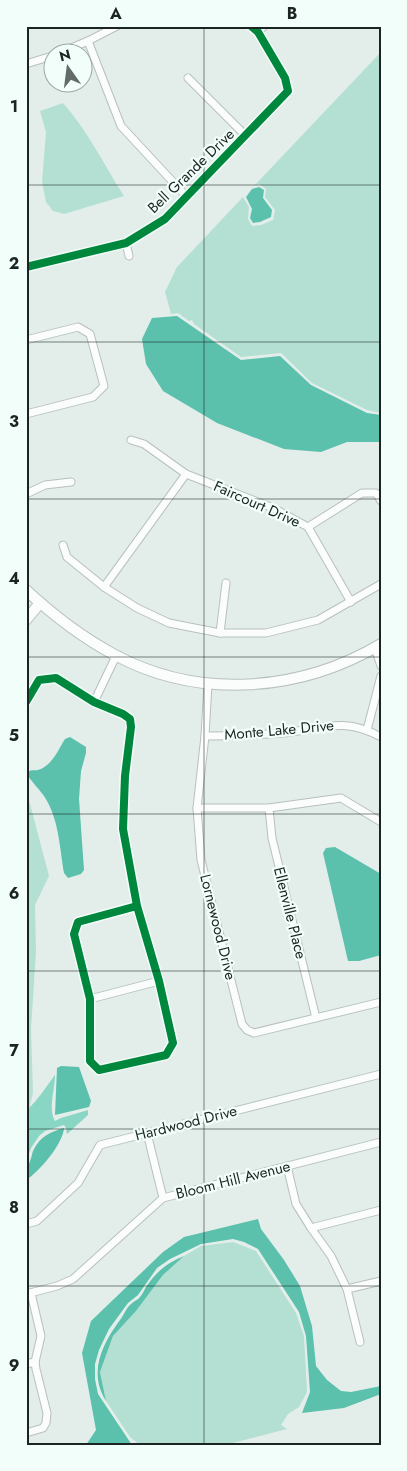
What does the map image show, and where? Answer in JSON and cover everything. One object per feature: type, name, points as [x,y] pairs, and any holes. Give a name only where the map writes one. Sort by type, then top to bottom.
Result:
[{"type":"street","points":[[88,42],[117,26]]},
{"type":"street","name":"Bell Grande Drive","points":[[26,267],[126,243],[165,220],[288,92],[284,78],[258,32],[251,26]]},
{"type":"street","points":[[258,32],[264,26]]},
{"type":"street","points":[[92,52],[121,126],[186,196]]},
{"type":"street","points":[[26,64],[42,59]]},
{"type":"street","points":[[188,78],[246,136]]},
{"type":"street","points":[[126,243],[129,256]]},
{"type":"street","points":[[26,340],[78,327],[84,330],[90,334],[104,386],[94,397],[26,414]]},
{"type":"street","name":"Faircourt Drive","points":[[131,440],[144,444],[186,474],[273,508],[308,527],[351,602]]},
{"type":"street","points":[[104,587],[186,474]]},
{"type":"street","points":[[26,494],[45,485],[72,482]]},
{"type":"street","points":[[308,527],[362,493],[376,493],[381,501]]},
{"type":"street","points":[[63,545],[67,557],[104,587],[137,608],[169,623],[220,633],[266,633],[318,620],[381,584]]},
{"type":"street","points":[[220,633],[226,583]]},
{"type":"street","points":[[26,590],[80,634],[116,656],[154,672],[182,680],[239,686],[273,684],[345,664],[378,646],[381,666]]},
{"type":"street","points":[[26,620],[40,603]]},
{"type":"street","points":[[94,702],[116,656]]},
{"type":"street","points":[[368,730],[381,676]]},
{"type":"street","points":[[26,702],[40,680],[56,678],[94,702],[123,714],[130,719],[132,727],[126,776],[123,830],[137,906],[160,981],[173,1043],[166,1055],[99,1070],[90,1061],[90,998],[74,934],[78,922],[137,906]]},
{"type":"street","name":"Lornewood Drive","points":[[208,684],[205,736],[197,808],[201,860],[242,1024],[247,1030],[254,1033],[381,1002]]},
{"type":"street","name":"Monte Lake Drive","points":[[205,736],[246,736],[336,724],[368,730],[381,738]]},
{"type":"street","points":[[197,808],[269,808],[341,798],[381,822]]},
{"type":"street","name":"Ellenville Place","points":[[269,808],[272,838],[316,1018]]},
{"type":"street","points":[[90,998],[160,981]]},
{"type":"street","name":"Hardwood Drive","points":[[26,1224],[37,1221],[78,1183],[100,1145],[381,1074]]},
{"type":"street","points":[[148,1133],[163,1198]]},
{"type":"street","name":"Bloom Hill Avenue","points":[[29,1293],[56,1286],[73,1278],[163,1198],[381,1142]]},
{"type":"street","points":[[287,1166],[296,1204],[331,1256],[347,1290],[360,1342]]},
{"type":"street","points":[[311,1228],[381,1210]]},
{"type":"street","points":[[347,1290],[381,1281]]},
{"type":"street","points":[[26,1433],[43,1428],[48,1418],[35,1362],[41,1336],[29,1293]]},
{"type":"street","points":[[26,1364],[35,1362]]},
{"type":"shaded area","points":[[381,52],[381,413],[367,410],[312,383],[281,353],[241,357],[194,324],[192,320],[189,321],[178,313],[171,314],[165,292],[177,267],[243,197],[249,207],[248,219],[252,226],[261,225],[273,220],[275,210],[265,197],[266,189],[259,184],[254,186]]},
{"type":"shaded area","points":[[63,103],[88,137],[124,196],[64,214],[53,211],[46,202],[42,182],[46,132],[40,111]]},
{"type":"shaded area","points":[[259,187],[264,190],[263,198],[272,210],[271,217],[253,223],[250,218],[252,209],[246,197],[252,189]]},
{"type":"shaded area","points":[[177,316],[241,360],[280,356],[311,385],[367,413],[381,415],[381,442],[347,442],[321,452],[284,449],[217,423],[163,391],[146,364],[142,339],[152,318]]},
{"type":"shaded area","points":[[70,737],[86,747],[86,753],[81,771],[79,799],[84,870],[81,874],[68,878],[64,873],[59,836],[51,809],[45,797],[27,773],[47,765],[65,739]]},
{"type":"shaded area","points":[[26,798],[29,800],[49,876],[35,905],[36,952],[31,1029],[33,1093],[29,1109],[26,1110]]},
{"type":"shaded area","points":[[335,847],[381,874],[381,955],[359,961],[348,961],[323,853],[326,848]]},
{"type":"shaded area","points":[[61,1066],[79,1067],[91,1101],[89,1107],[55,1115],[57,1068]]},
{"type":"shaded area","points":[[55,1075],[52,1110],[55,1121],[88,1110],[88,1115],[67,1134],[64,1125],[45,1131],[31,1148],[26,1162],[26,1110],[37,1100]]},
{"type":"shaded area","points":[[64,1128],[63,1134],[50,1157],[26,1180],[33,1150],[46,1135]]},
{"type":"shaded area","points":[[258,1219],[261,1229],[300,1286],[312,1326],[316,1366],[327,1380],[341,1391],[351,1392],[381,1386],[381,1394],[344,1408],[302,1413],[310,1392],[306,1336],[299,1312],[258,1249],[233,1239],[201,1244],[170,1259],[157,1268],[138,1295],[128,1303],[109,1329],[99,1350],[95,1364],[98,1394],[132,1445],[86,1445],[96,1430],[82,1353],[91,1321],[163,1252],[184,1237]]},
{"type":"shaded area","points":[[233,1242],[256,1251],[296,1313],[304,1336],[307,1392],[299,1407],[288,1414],[281,1425],[287,1429],[225,1445],[140,1445],[130,1437],[106,1401],[100,1372],[113,1336],[136,1311],[163,1275],[184,1256],[201,1246]]},
{"type":"shaded area","points":[[184,1256],[163,1275],[136,1311],[113,1336],[100,1372],[106,1401],[98,1380],[98,1369],[103,1349],[108,1339],[128,1307],[141,1296],[162,1268]]},
{"type":"cycle path","points":[[26,267],[126,243],[165,219],[288,91],[285,78],[258,32],[251,26]]},
{"type":"cycle path","points":[[26,702],[39,680],[56,678],[94,702],[123,714],[130,719],[131,727],[125,776],[123,829],[137,906],[159,981],[173,1043],[166,1055],[99,1070],[90,1061],[90,999],[74,934],[78,922],[137,906]]}]
